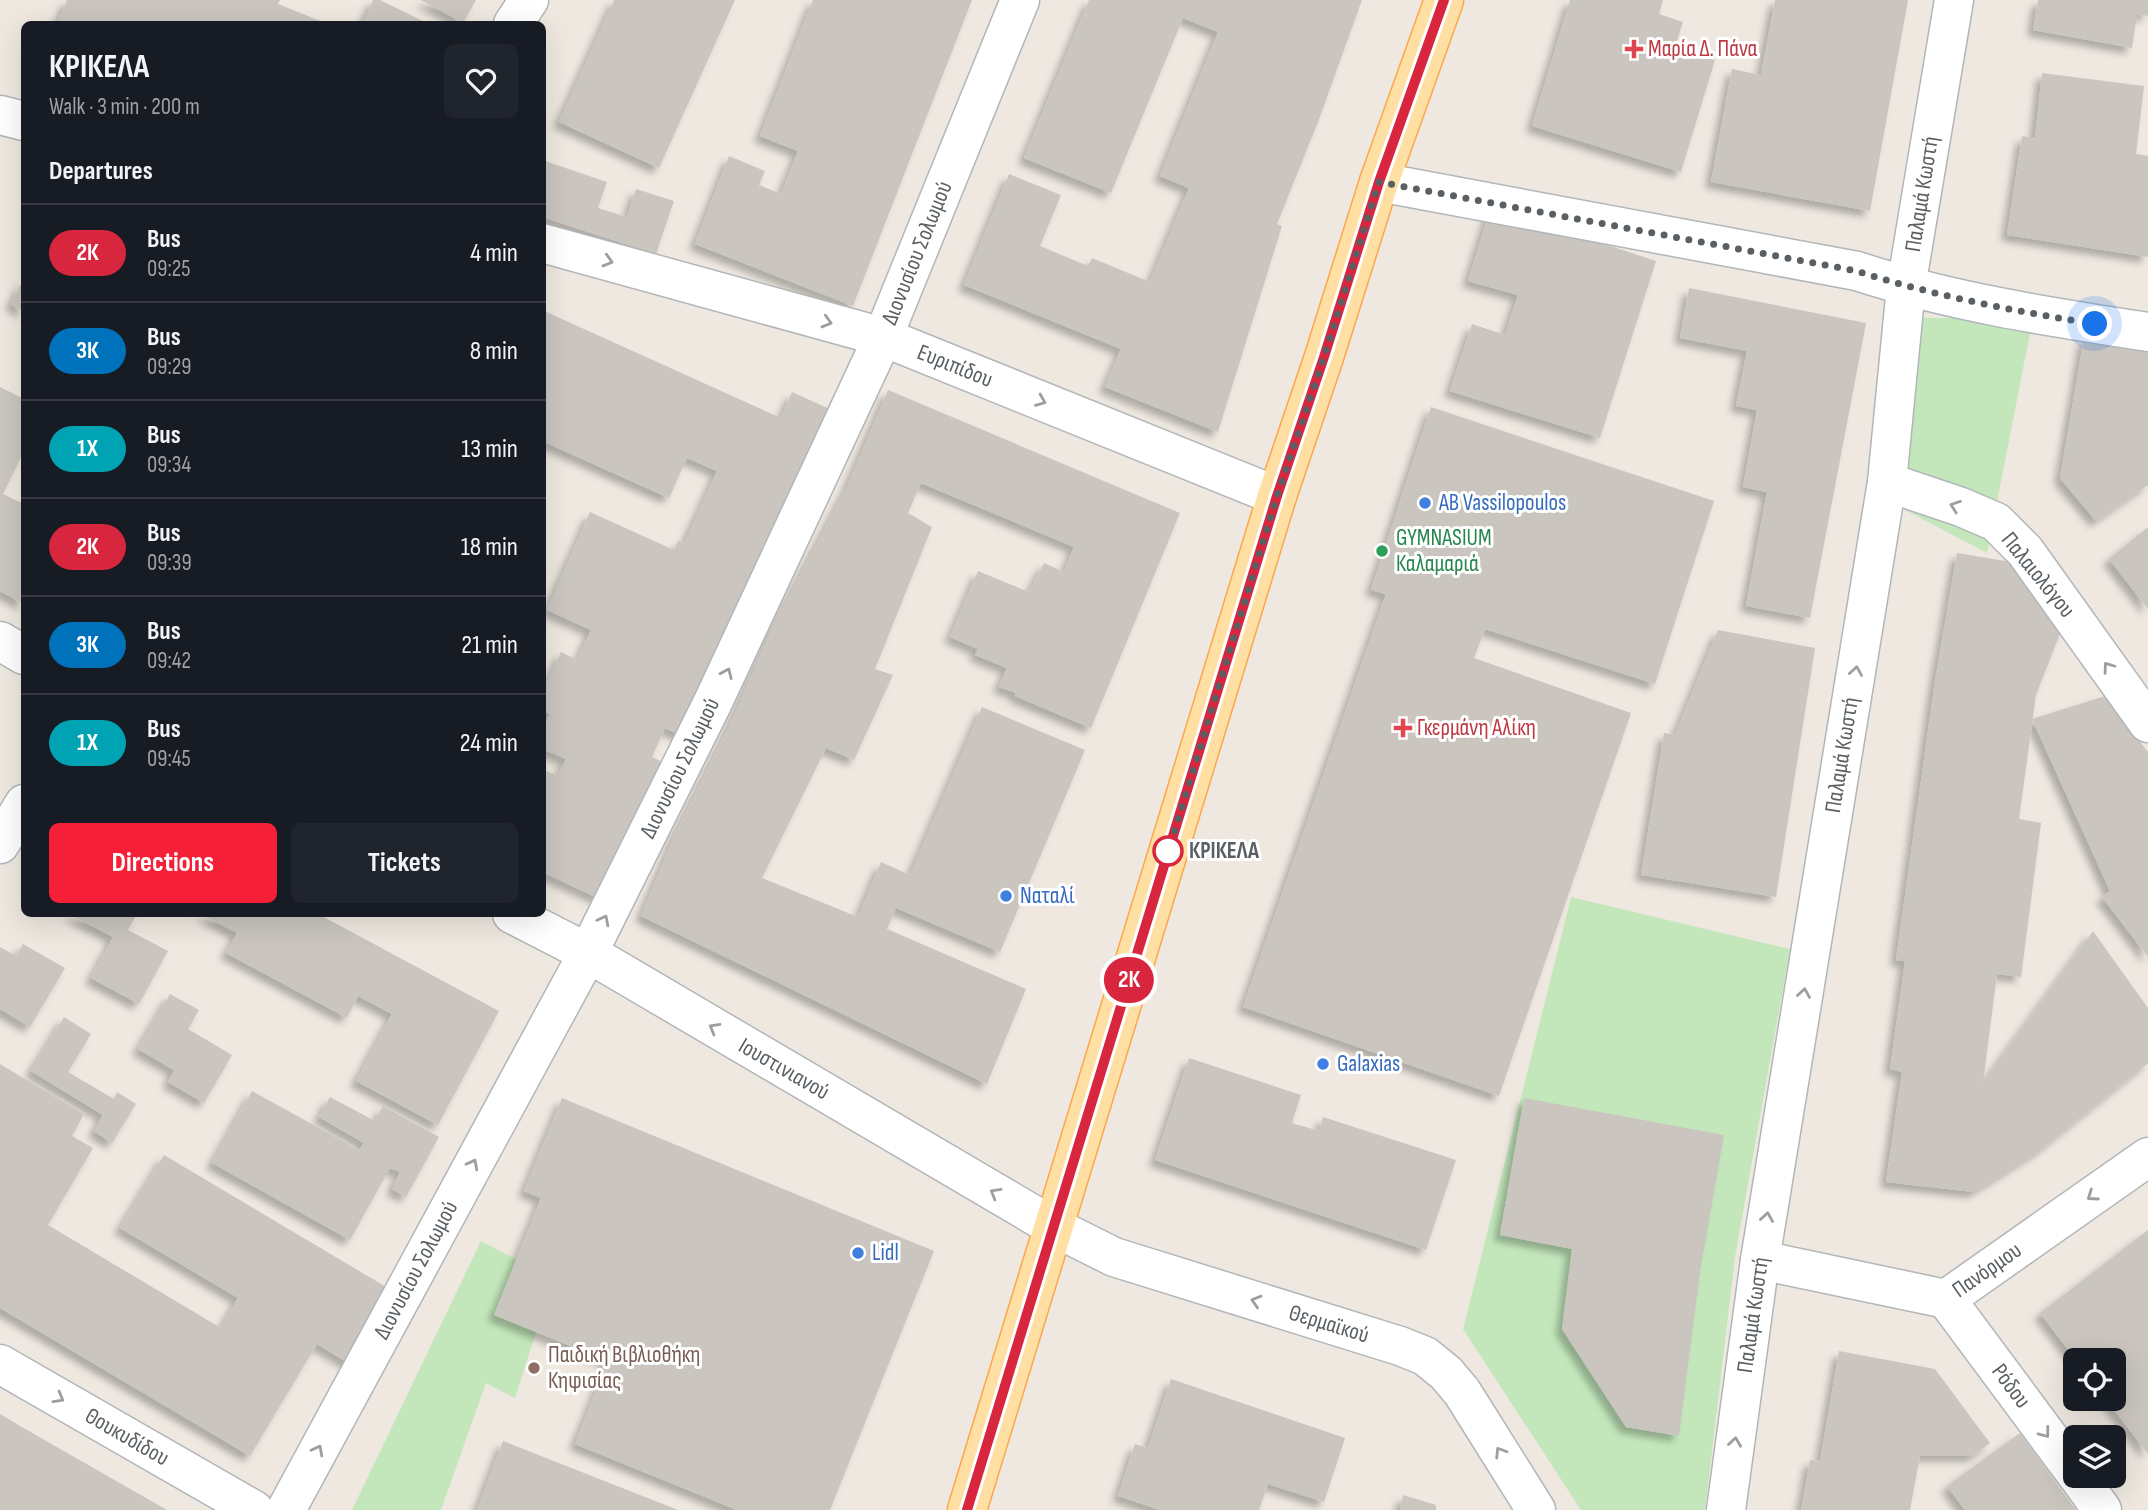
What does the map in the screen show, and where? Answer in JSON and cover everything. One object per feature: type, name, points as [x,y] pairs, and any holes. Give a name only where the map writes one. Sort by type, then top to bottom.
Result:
[{"type":"main road","points":[[967,1510],[1277,496],[1327,349],[1379,182],[1444,0]]},
{"type":"street","points":[[515,21],[529,0]]},
{"type":"street","name":"Διονυσίου Σολωμού","points":[[286,1510],[588,953],[713,702],[883,337],[1020,0]]},
{"type":"street","name":"Παλαμά Κωστή","points":[[1726,1510],[1760,1261],[1886,482],[1906,287],[1954,0]]},
{"type":"street","points":[[0,116],[21,120]]},
{"type":"street","points":[[1379,182],[1857,271],[1906,287],[2043,316],[2148,332]]},
{"type":"street","name":"Ευριπίδου","points":[[546,244],[883,337],[1277,496]]},
{"type":"street","name":"Παλαιολόγου","points":[[1886,482],[1961,507],[1996,522],[2025,551],[2148,723]]},
{"type":"street","points":[[0,641],[21,653]]},
{"type":"street","points":[[0,844],[21,809]]},
{"type":"street","name":"Ιουστινιανού","points":[[518,917],[588,953],[1054,1227]]},
{"type":"street","name":"Πανόρμου","points":[[1760,1261],[1946,1299],[2148,1157]]},
{"type":"street","name":"Θερμαϊκού","points":[[1054,1227],[1114,1257],[1425,1356],[1446,1373],[1462,1392],[1536,1510]]},
{"type":"street","name":"Ρόδου","points":[[1946,1299],[2063,1457]]},
{"type":"street","name":"Θουκυδίδου","points":[[0,1364],[254,1510]]},
{"type":"street","name":"Ρόδου","points":[[2086,1488],[2102,1510]]},
{"type":"green space","points":[[1900,318],[2033,318],[1987,553],[1892,503]]},
{"type":"green space","points":[[1571,897],[1790,949],[1735,1257],[1705,1510],[1581,1510],[1463,1329]]},
{"type":"green space","points":[[481,1241],[553,1279],[515,1398],[486,1383],[441,1510],[352,1510]]},
{"type":"building","points":[[67,0],[280,0],[278,4],[320,21],[58,21]]},
{"type":"building","points":[[373,0],[380,0],[423,21],[364,21]]},
{"type":"building","points":[[421,0],[476,0],[464,21]]},
{"type":"building","points":[[614,0],[735,0],[659,168],[559,122]]},
{"type":"building","points":[[813,0],[972,0],[853,306],[695,244],[729,156],[765,171],[759,185],[781,194],[798,151],[760,136]]},
{"type":"building","points":[[1089,0],[1362,0],[1318,122],[1277,224],[1282,226],[1218,432],[1105,387],[1121,349],[964,285],[1009,174],[1061,195],[1040,246],[1088,266],[1092,258],[1150,282],[1189,188],[1160,176],[1218,32],[1183,18],[1111,193],[1024,158]]},
{"type":"building","points":[[1570,0],[1663,0],[1659,14],[1683,22],[1675,47],[1715,60],[1681,172],[1532,126]]},
{"type":"building","points":[[1775,0],[1908,0],[1870,211],[1711,182],[1732,69],[1761,75]]},
{"type":"building","points":[[2038,0],[2148,0],[2148,16],[2137,14],[2132,48],[2033,30]]},
{"type":"building","points":[[2042,73],[2144,86],[2136,154],[2148,156],[2148,257],[2007,235],[2022,136],[2035,138]]},
{"type":"building","points":[[546,161],[607,182],[598,208],[627,217],[636,189],[674,201],[656,254],[546,218]]},
{"type":"building","points":[[1491,207],[1656,261],[1600,438],[1450,391],[1472,324],[1505,335],[1518,295],[1468,281]]},
{"type":"building","points":[[21,284],[21,310],[11,304]]},
{"type":"building","points":[[1689,288],[1866,323],[1810,618],[1746,606],[1767,492],[1743,487],[1757,410],[1736,406],[1747,351],[1680,338]]},
{"type":"building","points":[[546,312],[781,418],[792,392],[834,411],[687,738],[665,728],[652,757],[663,762],[600,899],[546,874],[546,771],[558,776],[566,759],[546,751],[546,722],[550,714],[546,712],[546,684],[561,652],[577,660],[591,630],[547,610],[590,512],[674,550],[678,541],[684,544],[717,471],[687,458],[669,498],[546,443]]},
{"type":"building","points":[[2084,338],[2148,349],[2148,485],[2096,521],[2060,478]]},
{"type":"building","points":[[0,387],[21,398],[21,457],[3,494],[21,503],[21,602],[0,591]]},
{"type":"building","points":[[888,390],[1180,513],[1091,728],[999,687],[1007,668],[975,655],[978,649],[950,637],[978,571],[1029,592],[1044,563],[1064,572],[1074,547],[921,483],[908,513],[932,527],[875,669],[893,675],[854,760],[826,748],[762,878],[858,917],[881,862],[910,875],[982,707],[1085,750],[1000,952],[896,908],[887,929],[1026,989],[987,1084],[641,916],[674,837],[729,727],[773,627],[847,487]]},
{"type":"building","points":[[1431,407],[1714,501],[1655,684],[1485,629],[1474,658],[1631,713],[1499,1096],[1243,1007],[1386,594],[1371,590]]},
{"type":"building","points":[[2148,527],[2148,609],[2109,559]]},
{"type":"building","points":[[1957,553],[2023,564],[2067,616],[2036,695],[2019,819],[2041,823],[2021,977],[1997,974],[1983,1083],[2093,931],[2148,1008],[2148,1063],[2039,1151],[1974,1192],[1886,1182],[1902,1072],[1890,1069],[1905,961],[1896,960],[1935,681]]},
{"type":"building","points":[[1718,630],[1815,648],[1776,897],[1641,875],[1664,733],[1675,735]]},
{"type":"building","points":[[2105,696],[2148,752],[2148,957],[2102,897],[2110,891],[2032,719]]},
{"type":"building","points":[[75,917],[135,917],[128,930],[168,951],[139,1004],[91,978],[113,937]]},
{"type":"building","points":[[207,917],[324,917],[499,1011],[438,1125],[356,1081],[392,1014],[358,996],[347,1018],[226,953],[237,933]]},
{"type":"building","points":[[23,944],[65,968],[30,1027],[0,1009],[0,947],[16,956]]},
{"type":"building","points":[[170,994],[199,1010],[188,1029],[232,1055],[204,1103],[168,1082],[174,1070],[138,1049]]},
{"type":"building","points":[[64,1017],[91,1034],[68,1072],[114,1099],[117,1092],[136,1104],[112,1143],[94,1131],[103,1115],[31,1071]]},
{"type":"building","points":[[1189,1058],[1301,1095],[1292,1123],[1319,1131],[1323,1117],[1456,1160],[1426,1250],[1155,1160]]},
{"type":"building","points":[[0,1064],[84,1114],[72,1136],[93,1148],[48,1225],[221,1328],[238,1298],[120,1228],[164,1155],[398,1294],[355,1367],[317,1344],[250,1456],[0,1308]]},
{"type":"building","points":[[252,1091],[359,1150],[364,1143],[319,1117],[330,1097],[375,1121],[383,1106],[439,1137],[406,1197],[392,1189],[400,1172],[390,1168],[350,1240],[212,1163]]},
{"type":"building","points":[[562,1098],[934,1251],[830,1510],[737,1510],[575,1444],[608,1361],[494,1315],[541,1198],[524,1191]]},
{"type":"building","points":[[1524,1098],[1724,1135],[1700,1272],[1679,1436],[1626,1427],[1562,1329],[1572,1249],[1500,1235]]},
{"type":"building","points":[[2148,1230],[2148,1454],[2115,1411],[2126,1411],[2126,1348],[2067,1348],[2040,1313]]},
{"type":"building","points":[[1839,1351],[1935,1369],[1990,1443],[1973,1456],[1920,1456],[1910,1510],[1801,1510],[1810,1460],[1820,1461]]},
{"type":"building","points":[[1171,1379],[1345,1438],[1324,1502],[1268,1484],[1259,1510],[1160,1510],[1118,1496],[1135,1444],[1148,1448]]},
{"type":"building","points":[[0,1414],[27,1430],[167,1510],[0,1510]]},
{"type":"building","points":[[2020,1433],[2076,1510],[1965,1510],[1947,1486]]},
{"type":"building","points":[[503,1441],[678,1510],[477,1510]]},
{"type":"building","points":[[1403,1495],[1436,1505],[1436,1510],[1400,1510]]},
{"type":"bus line","name":"2Κ","points":[[967,1510],[1277,496],[1379,182],[1444,0]]},
{"type":"place","name":"Μαρία Δ. Πάνα","points":[[1634,49]]},
{"type":"place","name":"AB Vassilopoulos","points":[[1425,503]]},
{"type":"place","name":"GYMNASIUM Καλαμαριά","points":[[1382,551]]},
{"type":"place","name":"Γκερμάνη Αλίκη","points":[[1403,728]]},
{"type":"place","name":"ΚΡΙΚΕΛΑ","points":[[1168,851]]},
{"type":"place","name":"Ναταλί","points":[[1006,896]]},
{"type":"place","name":"Galaxias","points":[[1323,1064]]},
{"type":"place","name":"Lidl","points":[[858,1253]]},
{"type":"place","name":"Παιδική Βιβλιοθήκη Κηφισίας","points":[[534,1368]]},
{"type":"route","points":[[1168,851],[1166,859],[1277,496],[1379,182],[1857,271],[1906,287],[2043,316],[2095,324]]}]
